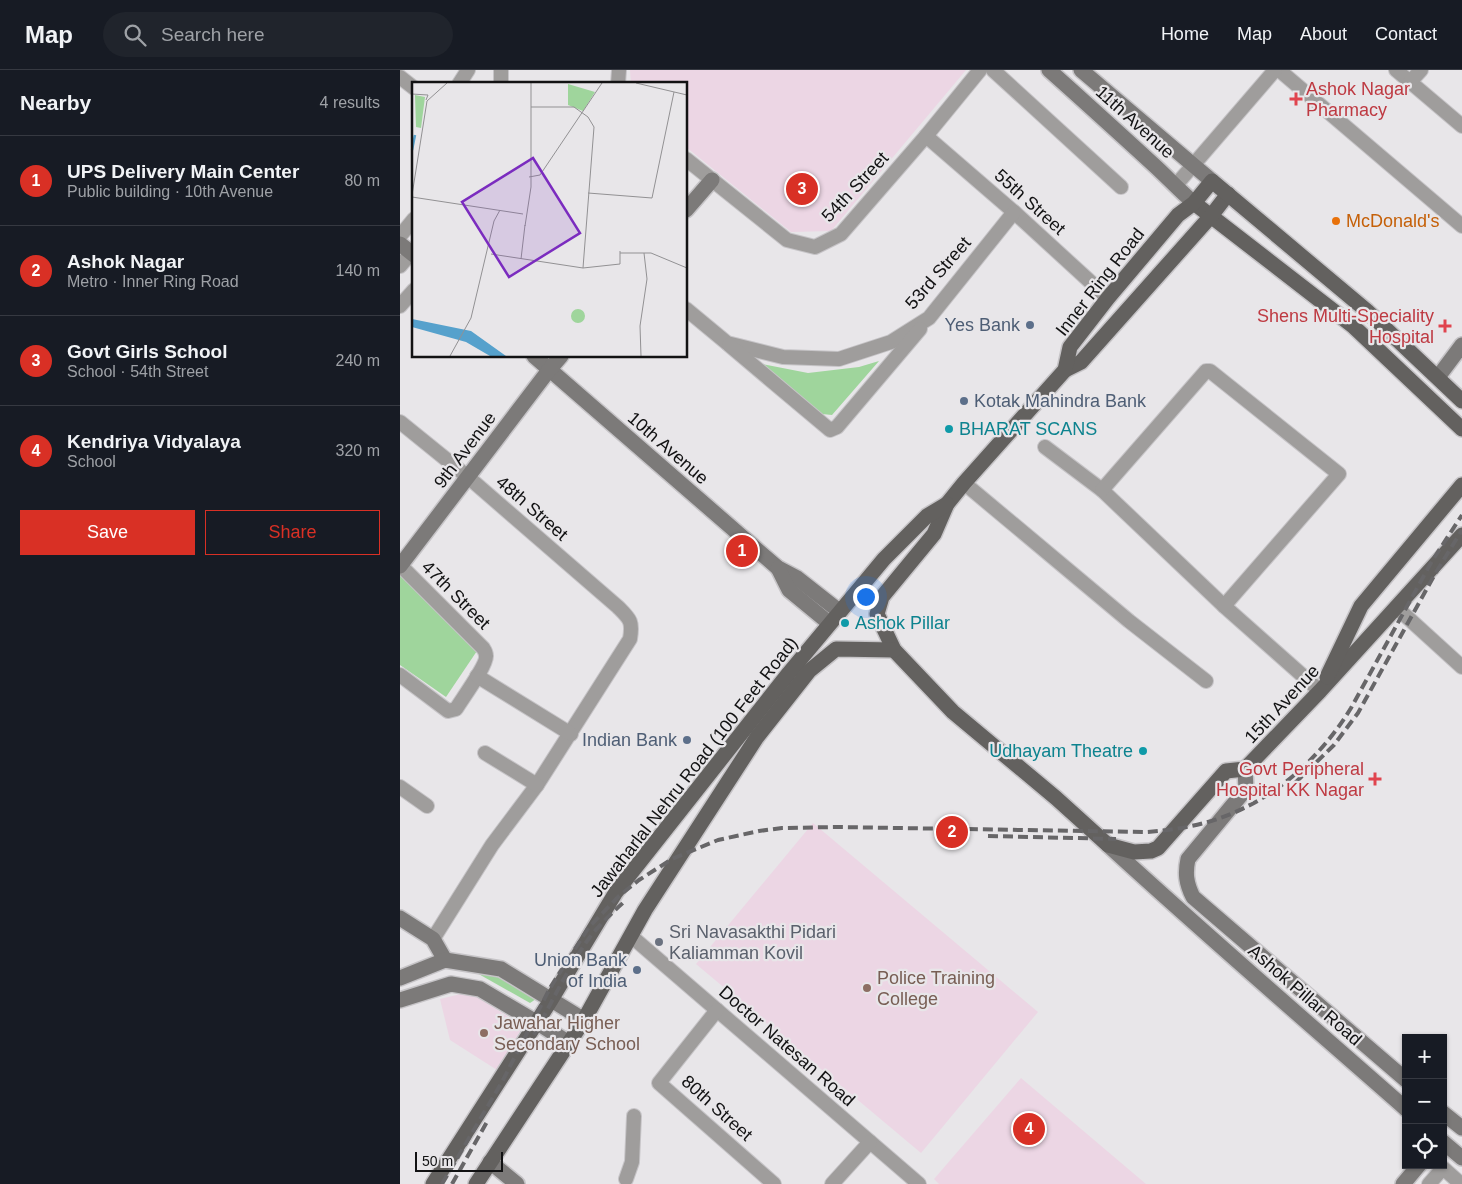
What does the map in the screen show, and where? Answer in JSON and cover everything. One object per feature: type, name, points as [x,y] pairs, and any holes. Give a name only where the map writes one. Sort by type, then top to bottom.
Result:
[{"type":"main road","name":"11th Avenue","points":[[1049,70],[1194,203]]},
{"type":"main road","name":"11th Avenue","points":[[1081,70],[1367,311],[1462,400]]},
{"type":"main road","points":[[688,208],[712,180]]},
{"type":"main road","name":"Inner Ring Road","points":[[1108,845],[1056,798],[953,712],[894,650],[876,614],[882,597],[934,534],[947,504],[1065,370],[1070,347],[1108,298],[1178,215],[1194,203],[1212,181]]},
{"type":"main road","points":[[1178,215],[1181,207],[1179,189]]},
{"type":"main road","points":[[1065,370],[1081,362],[1211,216],[1228,194]]},
{"type":"main road","points":[[1194,203],[1353,326],[1462,429]]},
{"type":"main road","points":[[1353,326],[1367,311]]},
{"type":"main road","points":[[1438,377],[1462,344]]},
{"type":"main road","name":"10th Avenue","points":[[536,358],[778,568]]},
{"type":"main road","name":"9th Avenue","points":[[400,566],[559,358]]},
{"type":"main road","points":[[1320,691],[1361,606],[1462,485]]},
{"type":"main road","name":"Inner Ring Road","points":[[884,559],[927,516],[947,504]]},
{"type":"main road","name":"15th Avenue","points":[[1108,845],[1134,852],[1151,852],[1158,848],[1226,771],[1245,769],[1320,691],[1462,535]]},
{"type":"main road","name":"Jawaharlal Nehru Road (100 Feet Road)","points":[[433,1184],[551,1000],[616,892],[839,611],[884,559]]},
{"type":"main road","points":[[778,568],[797,578],[839,611]]},
{"type":"main road","points":[[778,568],[789,590],[829,624]]},
{"type":"main road","name":"Jawaharlal Nehru Road (100 Feet Road)","points":[[476,1184],[584,1020],[645,910],[757,738],[809,671],[836,649],[894,650]]},
{"type":"main road","name":"Ashok Pillar Road","points":[[1245,769],[1246,789],[1188,859],[1186,878],[1193,896],[1405,1079]]},
{"type":"main road","name":"Ashok Pillar Road","points":[[1108,845],[1402,1105]]},
{"type":"main road","points":[[400,918],[433,939],[446,960]]},
{"type":"main road","points":[[400,978],[446,960],[501,969],[584,1020]]},
{"type":"main road","points":[[1275,994],[1290,979]]},
{"type":"main road","points":[[400,1000],[452,984],[480,989],[569,1044]]},
{"type":"main road","points":[[1447,1115],[1459,1125],[1447,1134]]},
{"type":"main road","points":[[1447,1145],[1462,1158]]},
{"type":"main road","points":[[490,1162],[517,1184]]},
{"type":"main road","points":[[1403,1184],[1416,1169]]},
{"type":"street","points":[[460,82],[468,70]]},
{"type":"street","name":"54th Street","points":[[688,161],[787,240],[816,247],[841,234],[980,70]]},
{"type":"street","points":[[993,70],[1121,187]]},
{"type":"street","points":[[1179,189],[1193,166],[1277,70],[1462,226]]},
{"type":"street","points":[[1396,70],[1462,126]]},
{"type":"street","points":[[1410,82],[1421,70]]},
{"type":"street","points":[[400,77],[412,86]]},
{"type":"street","name":"55th Street","points":[[926,136],[1014,212],[1108,298]]},
{"type":"street","name":"53rd Street","points":[[688,311],[727,343],[783,358],[839,359],[891,342],[929,318],[1014,212]]},
{"type":"street","points":[[400,236],[412,221]]},
{"type":"street","points":[[400,266],[408,250]]},
{"type":"street","points":[[400,306],[412,292]]},
{"type":"street","points":[[727,343],[830,430],[837,427],[929,318]]},
{"type":"street","points":[[1102,490],[1206,371],[1213,373],[1339,474],[1224,606]]},
{"type":"street","name":"48th Street","points":[[400,422],[468,477],[630,619],[632,628],[630,639],[571,734]]},
{"type":"street","points":[[1045,446],[1102,490],[1224,606],[1320,691]]},
{"type":"street","points":[[964,483],[1129,621],[1206,681]]},
{"type":"street","name":"47th Street","points":[[400,566],[486,652],[486,659],[477,676]]},
{"type":"street","points":[[1396,607],[1462,668]]},
{"type":"street","points":[[400,675],[448,711],[456,709],[477,676],[571,734],[537,785],[492,845],[433,939]]},
{"type":"street","points":[[485,753],[537,785]]},
{"type":"street","points":[[400,787],[427,806]]},
{"type":"street","name":"Doctor Natesan Road","points":[[631,936],[920,1184]]},
{"type":"street","name":"80th Street","points":[[717,1010],[659,1083],[774,1184]]},
{"type":"street","points":[[626,1182],[632,1162],[634,1116]]},
{"type":"street","points":[[832,1184],[870,1142]]},
{"type":"street","points":[[1429,1184],[1443,1168],[1461,1184]]},
{"type":"shaded area","points":[[630,70],[966,70],[831,231],[791,232],[688,149],[688,82],[631,82]]},
{"type":"shaded area","name":"Police Training College","points":[[813,823],[1038,1012],[921,1153],[696,964]]},
{"type":"shaded area","name":"Jawahar Higher Secondary School","points":[[469,992],[523,1026],[497,1070],[450,1040],[440,999]]},
{"type":"shaded area","points":[[1021,1078],[1146,1184],[939,1184],[934,1179]]},
{"type":"green space","points":[[879,361],[832,415],[822,414],[757,363],[808,373],[859,367]]},
{"type":"green space","points":[[400,572],[483,642],[446,697],[400,665]]},
{"type":"green space","points":[[491,966],[536,999],[530,1003],[468,968]]},
{"type":"railway","points":[[442,1184],[502,1082],[550,988],[589,927],[619,896],[639,880],[672,859],[718,840],[782,828],[838,827],[1146,832],[1197,825],[1234,813],[1262,798],[1292,777],[1330,738],[1351,708],[1432,561],[1462,515]]},
{"type":"railway","points":[[1295,783],[1334,745],[1358,713],[1435,574],[1462,530]]},
{"type":"railway","points":[[988,836],[1116,839]]},
{"type":"railway","points":[[534,1035],[567,972],[582,948],[598,927],[625,901]]},
{"type":"railway","points":[[452,1184],[488,1120]]},
{"type":"place","name":"Ashok Nagar Pharmacy","points":[[1296,99]]},
{"type":"place","name":"Govt Girls School","points":[[802,189]]},
{"type":"place","name":"McDonald's","points":[[1336,221]]},
{"type":"place","name":"Yes Bank","points":[[1030,325]]},
{"type":"place","name":"Shens Multi-Speciality Hospital","points":[[1445,326]]},
{"type":"place","name":"Kotak Mahindra Bank","points":[[964,401]]},
{"type":"place","name":"BHARAT SCANS","points":[[949,429]]},
{"type":"place","name":"UPS Delivery Main Center","points":[[742,551]]},
{"type":"place","name":"Ashok Pillar","points":[[845,623]]},
{"type":"place","name":"Indian Bank","points":[[687,740]]},
{"type":"place","name":"Udhayam Theatre","points":[[1143,751]]},
{"type":"place","name":"Govt Peripheral Hospital KK Nagar","points":[[1375,779]]},
{"type":"place","name":"Ashok Nagar","points":[[952,832]]},
{"type":"place","name":"Sri Navasakthi Pidari Kaliamman Kovil","points":[[659,942]]},
{"type":"place","name":"Union Bank of India","points":[[637,970]]},
{"type":"place","name":"Police Training College","points":[[867,988]]},
{"type":"place","name":"Jawahar Higher Secondary School","points":[[484,1033]]},
{"type":"place","name":"Kendriya Vidyalaya","points":[[1029,1129]]}]
